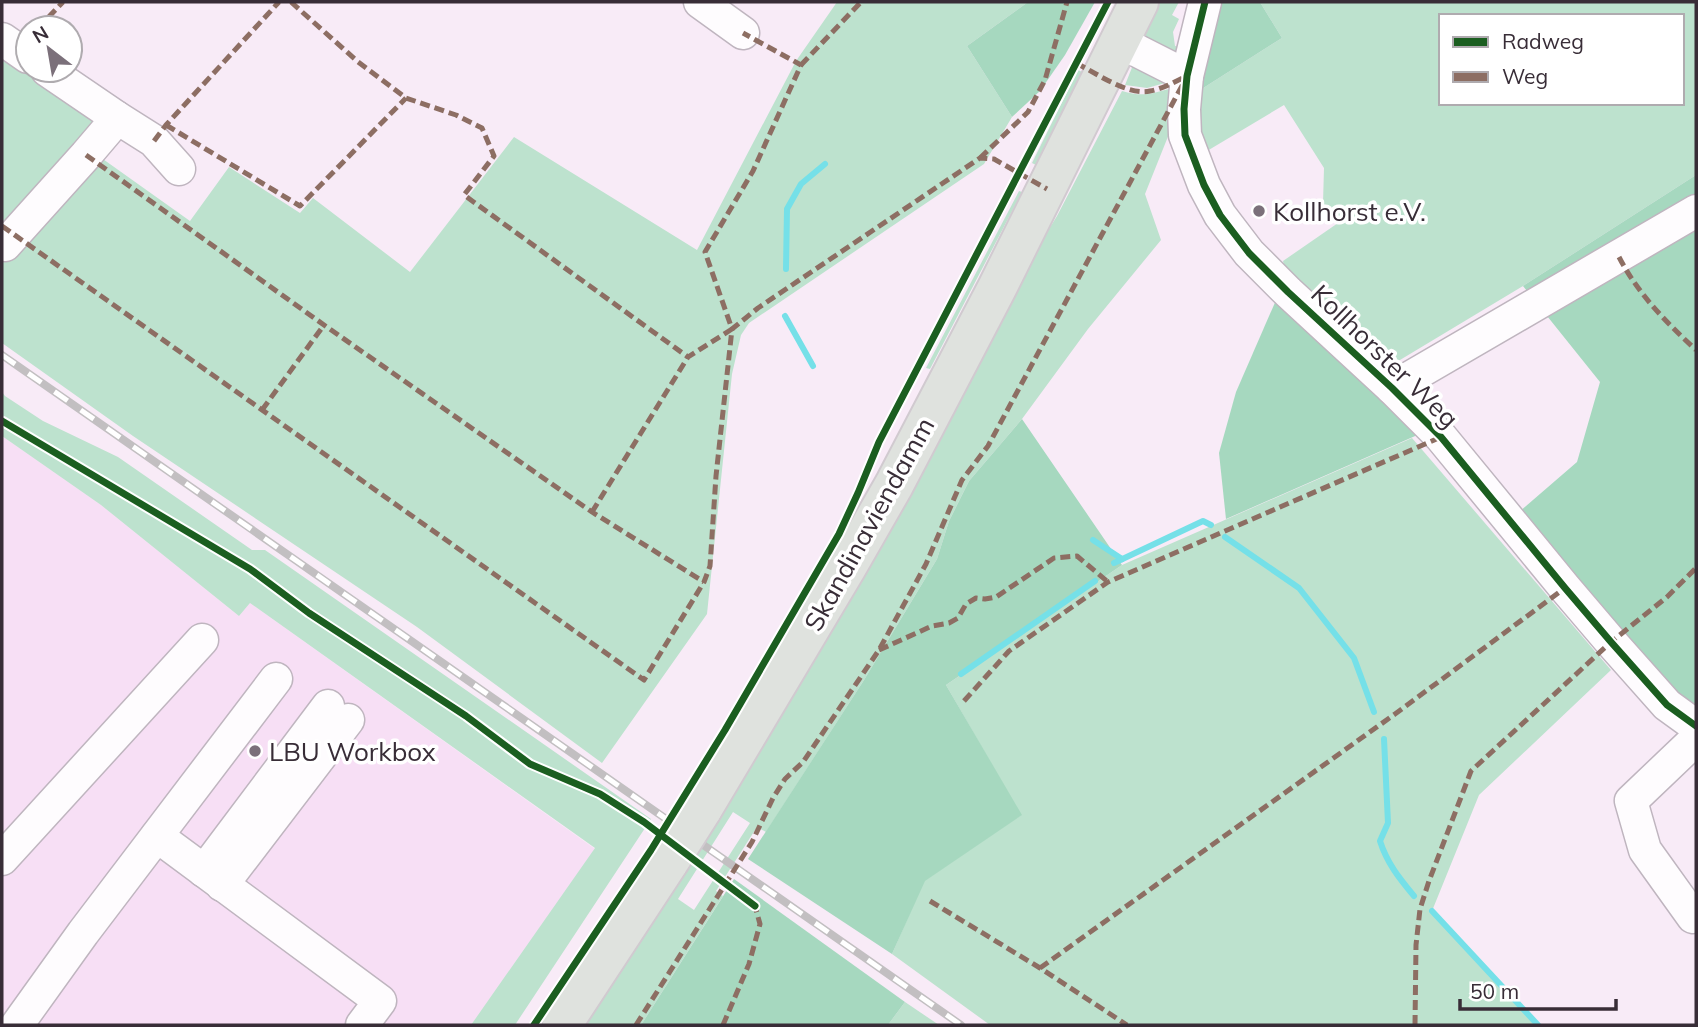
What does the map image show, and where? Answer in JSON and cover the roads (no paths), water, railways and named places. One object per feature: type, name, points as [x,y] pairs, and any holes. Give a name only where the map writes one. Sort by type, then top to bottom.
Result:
[{"type":"main road","name":"Skandinaviendamm","points":[[562,1025],[702,810],[894,485],[997,288],[1139,2]]},
{"type":"street","points":[[700,2],[743,33]]},
{"type":"street","name":"Kollhorster Weg","points":[[1205,2],[1187,76],[1185,135],[1204,185],[1220,215],[1250,253],[1280,284],[1392,388],[1441,438],[1564,588],[1659,696],[1696,726]]},
{"type":"street","points":[[1120,42],[1187,76]]},
{"type":"street","points":[[68,84],[154,141],[179,169]]},
{"type":"street","points":[[5,245],[94,146],[116,117]]},
{"type":"street","points":[[1392,388],[1696,211]]},
{"type":"street","points":[[2,859],[202,640]]},
{"type":"street","points":[[16,1025],[276,679]]},
{"type":"street","points":[[213,878],[338,713]]},
{"type":"street","points":[[1693,917],[1644,850],[1631,801],[1696,739]]},
{"type":"street","points":[[157,836],[380,1001],[362,1025]]},
{"type":"waterway","points":[[786,269],[787,209],[801,184],[825,164]]},
{"type":"waterway","points":[[785,316],[813,366]]},
{"type":"waterway","points":[[1114,563],[1203,521],[1211,525]]},
{"type":"waterway","points":[[1225,537],[1299,588],[1354,658],[1374,712]]},
{"type":"waterway","points":[[1093,540],[1122,559]]},
{"type":"waterway","points":[[961,674],[1095,581]]},
{"type":"waterway","points":[[1384,739],[1388,823],[1380,841],[1394,870],[1414,896]]},
{"type":"waterway","points":[[1432,911],[1538,1025]]},
{"type":"railway","points":[[2,355],[961,1025]]},
{"type":"place","name":"Kollhorst e.V.","points":[[1259,211]]},
{"type":"place","name":"LBU Workbox","points":[[255,751]]}]
